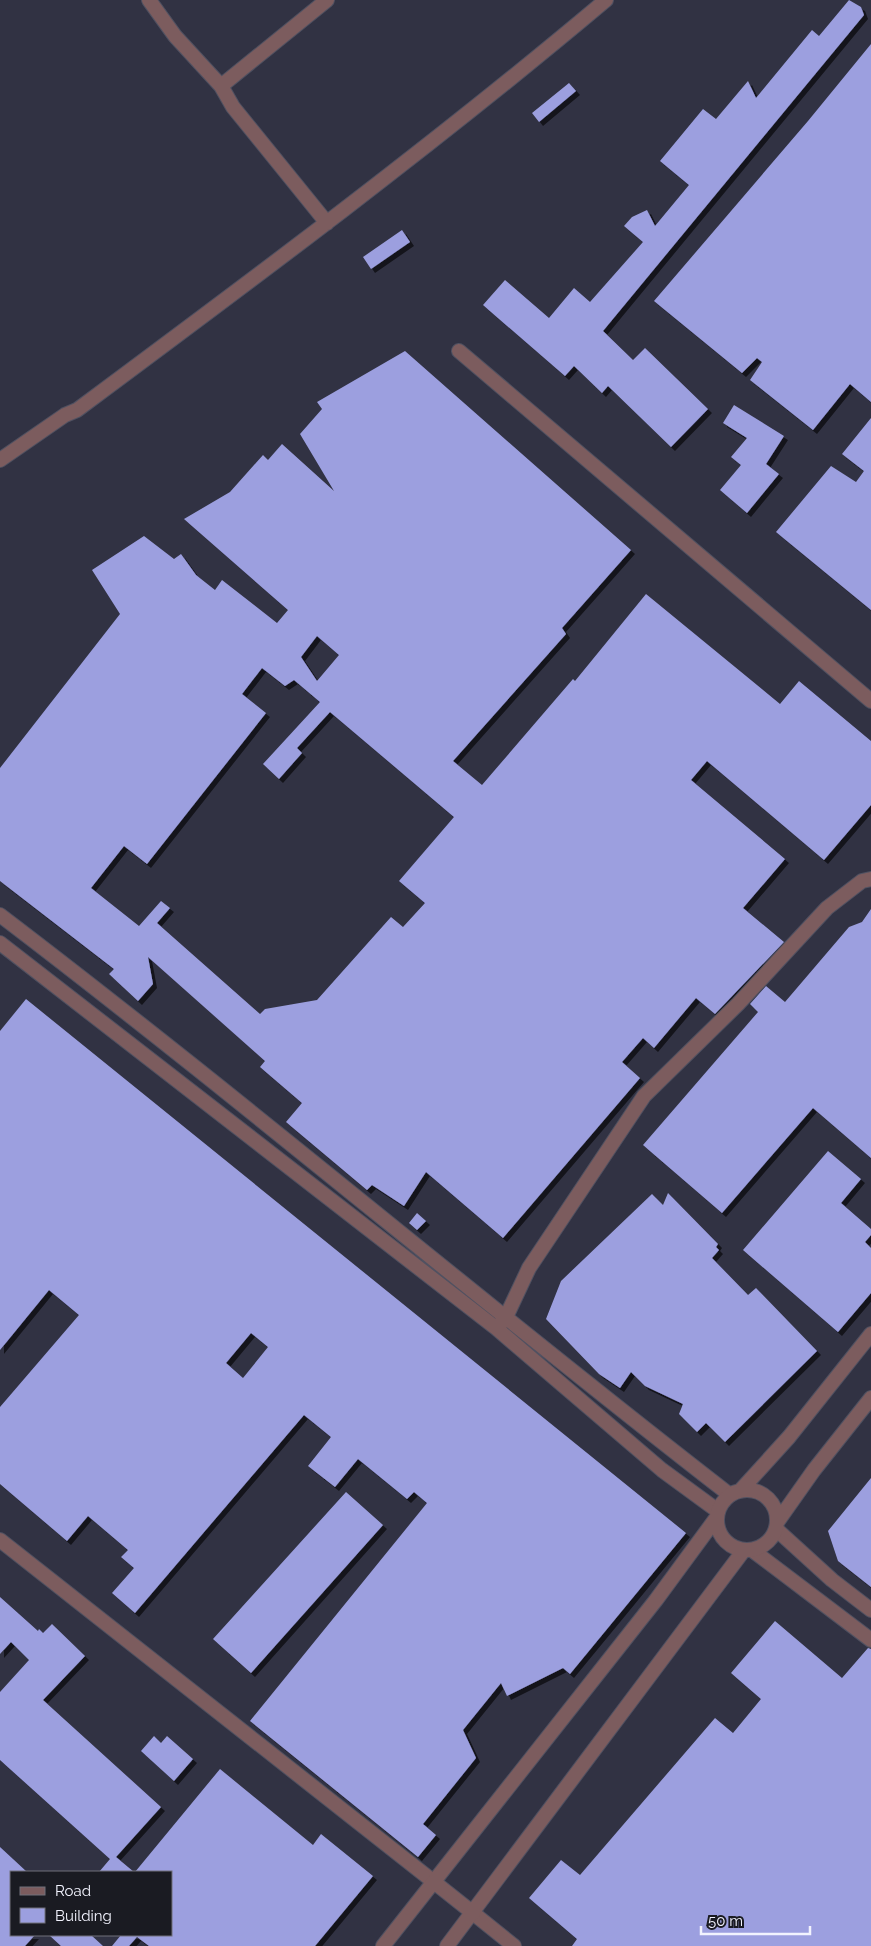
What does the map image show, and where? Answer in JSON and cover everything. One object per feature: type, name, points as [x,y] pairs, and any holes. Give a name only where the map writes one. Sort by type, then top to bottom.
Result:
[{"type":"street","points":[[149,0],[175,36],[221,86],[233,106],[327,223]]},
{"type":"street","points":[[221,86],[327,0]]},
{"type":"street","points":[[0,460],[65,415],[77,410],[327,223],[503,87],[606,0]]},
{"type":"street","points":[[459,351],[871,701]]},
{"type":"street","points":[[501,1324],[528,1268],[644,1096],[738,1004],[827,908],[862,881],[871,879]]},
{"type":"street","points":[[2,921],[154,1034],[501,1324],[662,1470],[718,1514],[721,1535],[735,1548],[748,1550],[871,1640]]},
{"type":"street","points":[[0,942],[501,1324],[735,1493],[749,1490],[766,1497],[773,1504],[777,1525],[832,1580],[871,1610]]},
{"type":"street","points":[[383,1946],[656,1600],[718,1514],[735,1493],[789,1437],[871,1334]]},
{"type":"street","points":[[448,1946],[748,1550],[767,1543],[814,1470],[871,1398]]},
{"type":"street","points":[[0,1540],[514,1946]]},
{"type":"building","points":[[849,0],[861,7],[864,15],[603,331],[633,360],[645,348],[708,409],[671,447],[608,386],[602,393],[574,366],[565,376],[483,305],[505,280],[549,318],[574,288],[590,302],[643,242],[624,226],[632,217],[647,210],[655,226],[689,185],[660,161],[703,109],[716,119],[748,81],[756,98],[812,30],[819,36]]},
{"type":"building","points":[[871,44],[871,402],[850,384],[813,430],[750,380],[762,362],[757,358],[742,373],[654,301],[808,121]]},
{"type":"building","points":[[569,83],[576,91],[539,122],[532,113]]},
{"type":"building","points":[[402,230],[410,242],[371,269],[363,257]]},
{"type":"building","points":[[405,351],[631,550],[562,628],[566,634],[453,761],[482,785],[573,679],[575,681],[646,594],[780,704],[799,681],[871,741],[871,805],[824,860],[707,761],[691,780],[785,859],[743,908],[784,942],[715,1014],[696,998],[654,1048],[643,1038],[622,1062],[640,1078],[503,1238],[426,1172],[404,1206],[372,1185],[367,1190],[286,1122],[302,1103],[260,1067],[265,1061],[148,957],[153,984],[138,1001],[109,974],[114,969],[0,881],[0,768],[120,614],[92,570],[144,536],[174,559],[181,554],[196,575],[215,590],[222,580],[277,623],[288,610],[184,519],[230,492],[263,455],[268,460],[282,444],[334,491],[300,434],[322,409],[317,402]],"holes":[[[317,636],[339,655],[317,681],[301,657]],[[262,668],[285,686],[294,680],[320,702],[263,764],[279,779],[302,753],[297,748],[330,712],[454,817],[399,881],[425,903],[403,927],[391,917],[317,1000],[265,1009],[260,1014],[157,923],[170,908],[161,901],[139,926],[91,888],[124,846],[147,864],[266,713],[242,694]]]},
{"type":"building","points":[[734,405],[784,436],[766,464],[779,474],[747,513],[720,490],[741,465],[731,457],[747,438],[723,423]]},
{"type":"building","points":[[871,418],[871,610],[776,532],[831,466],[856,482],[864,471],[842,454]]},
{"type":"building","points":[[871,909],[871,1158],[813,1108],[722,1213],[643,1145],[758,1012],[750,1004],[766,986],[785,1002],[849,927],[862,922]]},
{"type":"building","points":[[26,999],[686,1533],[570,1674],[563,1668],[507,1696],[501,1683],[463,1730],[476,1758],[423,1824],[436,1835],[418,1857],[250,1721],[427,1503],[414,1492],[407,1499],[358,1459],[335,1487],[308,1466],[331,1437],[304,1415],[135,1613],[112,1593],[134,1568],[121,1557],[128,1550],[88,1516],[67,1541],[0,1484],[0,1407],[79,1315],[49,1290],[0,1350],[0,1031]],"holes":[[[251,1333],[268,1347],[243,1378],[226,1363]]]},
{"type":"building","points":[[828,1151],[861,1179],[841,1203],[871,1229],[871,1235],[865,1242],[871,1248],[871,1293],[838,1332],[743,1250]]},
{"type":"building","points":[[668,1193],[718,1244],[716,1247],[719,1250],[712,1258],[748,1295],[756,1288],[817,1351],[725,1442],[706,1423],[697,1432],[679,1414],[683,1404],[645,1386],[631,1372],[620,1388],[599,1374],[546,1319],[561,1281],[652,1194],[663,1205]]},
{"type":"building","points":[[417,1213],[426,1221],[417,1230],[409,1223]]},
{"type":"building","points":[[871,1478],[871,1587],[838,1561],[828,1531]]},
{"type":"building","points":[[346,1492],[383,1525],[251,1673],[213,1639]]},
{"type":"building","points":[[0,1597],[38,1631],[39,1629],[43,1633],[52,1624],[85,1656],[43,1700],[161,1807],[116,1857],[133,1871],[100,1871],[110,1859],[0,1760],[0,1692],[29,1660],[11,1642],[0,1654]]},
{"type":"building","points":[[775,1621],[842,1678],[868,1648],[871,1649],[871,1946],[572,1946],[577,1939],[529,1898],[561,1860],[580,1875],[715,1718],[733,1733],[761,1699],[731,1673]]},
{"type":"building","points":[[154,1736],[161,1743],[167,1736],[193,1759],[174,1781],[141,1751]]},
{"type":"building","points":[[220,1769],[313,1845],[321,1834],[373,1876],[315,1946],[149,1946],[137,1937],[129,1946],[112,1946],[120,1936],[172,1936],[172,1871],[136,1871]]},
{"type":"building","points":[[0,1847],[26,1871],[10,1871],[10,1936],[34,1936],[25,1946],[0,1946]]},
{"type":"building","points":[[50,1936],[92,1936],[103,1946],[61,1946]]}]
